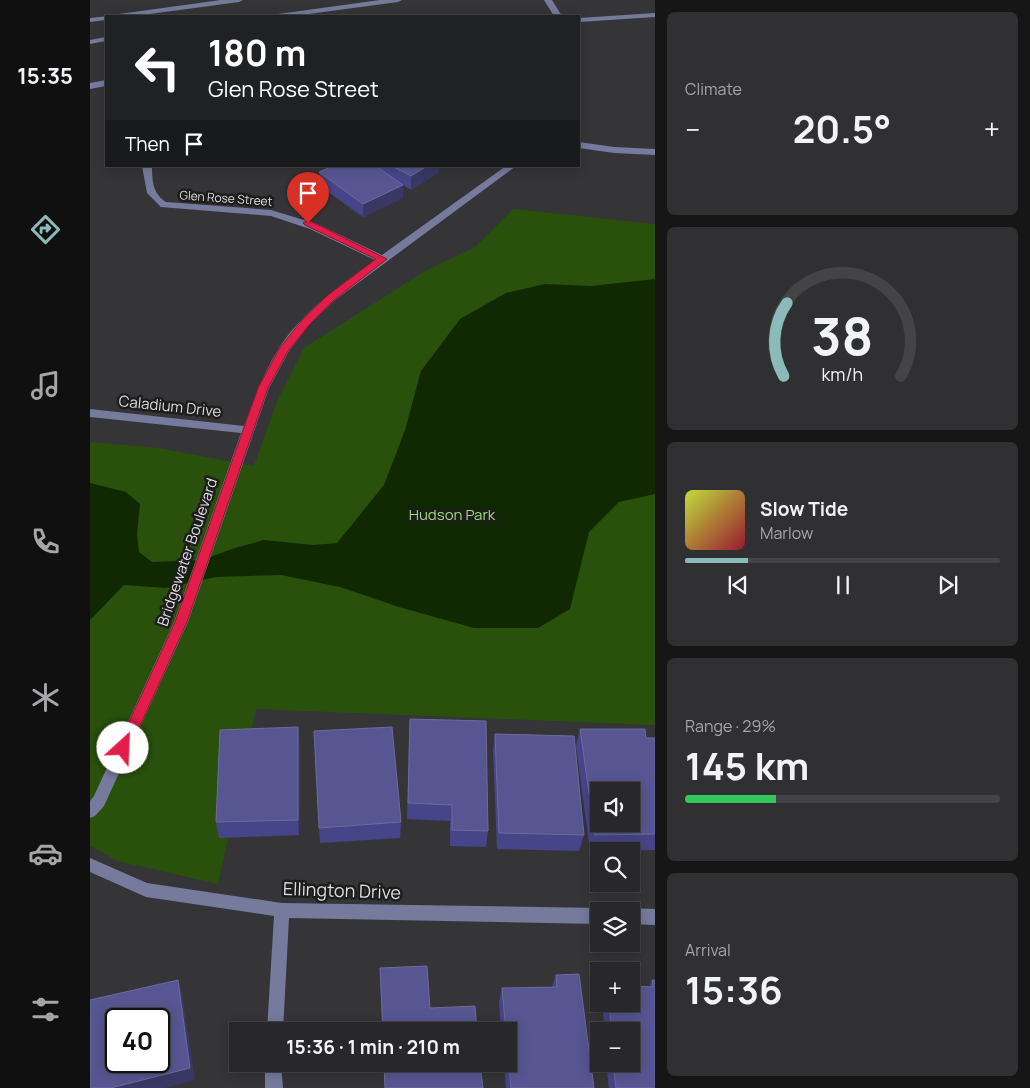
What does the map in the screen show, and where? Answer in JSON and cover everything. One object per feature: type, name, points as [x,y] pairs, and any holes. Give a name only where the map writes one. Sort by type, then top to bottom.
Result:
[{"type":"street","points":[[126,15],[239,0]]},
{"type":"street","points":[[286,15],[398,0]]},
{"type":"street","points":[[548,0],[557,15]]},
{"type":"street","points":[[580,20],[655,15]]},
{"type":"street","points":[[90,20],[105,18]]},
{"type":"street","points":[[90,42],[105,40]]},
{"type":"street","points":[[90,86],[105,84]]},
{"type":"street","points":[[580,145],[614,150],[655,152]]},
{"type":"street","name":"Glen Rose Street","points":[[148,167],[150,194],[164,206],[271,213],[323,228],[382,259]]},
{"type":"street","name":"Bridgewater Boulevard","points":[[90,810],[99,801],[181,622],[220,505],[263,388],[284,349],[305,322],[331,298],[511,167]]},
{"type":"street","name":"Caladium Drive","points":[[90,412],[248,430]]},
{"type":"street","name":"Ellington Drive","points":[[90,865],[146,890],[282,910],[590,916]]},
{"type":"street","points":[[276,1022],[282,910]]},
{"type":"street","points":[[640,916],[655,917]]},
{"type":"street","points":[[273,1072],[274,1088]]},
{"type":"green space","name":"Hudson Park","points":[[513,209],[655,224],[655,725],[256,709],[218,884],[118,861],[90,846],[90,442],[158,448],[254,466],[278,399],[304,348],[425,271],[475,247]]},
{"type":"shaded area","points":[[655,279],[655,494],[619,502],[589,532],[570,609],[538,628],[474,628],[399,607],[340,587],[281,575],[216,577],[166,588],[124,585],[90,620],[90,483],[126,492],[140,504],[137,534],[139,552],[152,562],[202,560],[264,540],[313,545],[337,543],[384,485],[405,430],[421,371],[460,319],[506,293],[545,284],[591,286]]},
{"type":"building","points":[[331,167],[377,167],[403,185],[363,204],[319,172]]},
{"type":"building","points":[[394,167],[425,167],[411,176]]},
{"type":"building","points":[[410,719],[486,721],[488,831],[452,830],[452,805],[408,803]]},
{"type":"building","points":[[298,727],[298,820],[216,822],[220,730]]},
{"type":"building","points":[[392,727],[401,822],[319,828],[314,731]]},
{"type":"building","points":[[580,729],[645,729],[646,738],[655,738],[655,834],[595,835],[595,832],[640,832],[640,782],[590,782],[590,800]]},
{"type":"building","points":[[495,734],[574,736],[584,835],[499,833]]},
{"type":"building","points":[[427,966],[430,1008],[475,1006],[476,1022],[383,1022],[380,968]]},
{"type":"building","points":[[579,974],[590,1058],[590,1072],[592,1072],[594,1088],[511,1088],[510,1072],[517,1072],[517,1022],[505,1022],[502,988],[557,987],[556,975]]},
{"type":"building","points":[[178,980],[190,1068],[111,1088],[90,1088],[90,1000]]},
{"type":"building","points":[[652,980],[655,980],[655,1088],[616,1088],[614,1072],[640,1072],[640,1022],[611,1022],[610,1012],[640,1012],[640,986],[653,987]]},
{"type":"building","points":[[384,1072],[481,1072],[483,1088],[385,1088]]},
{"type":"route","points":[[123,748],[181,622],[220,505],[263,388],[284,349],[305,322],[331,298],[382,259],[323,228],[308,223]]}]
